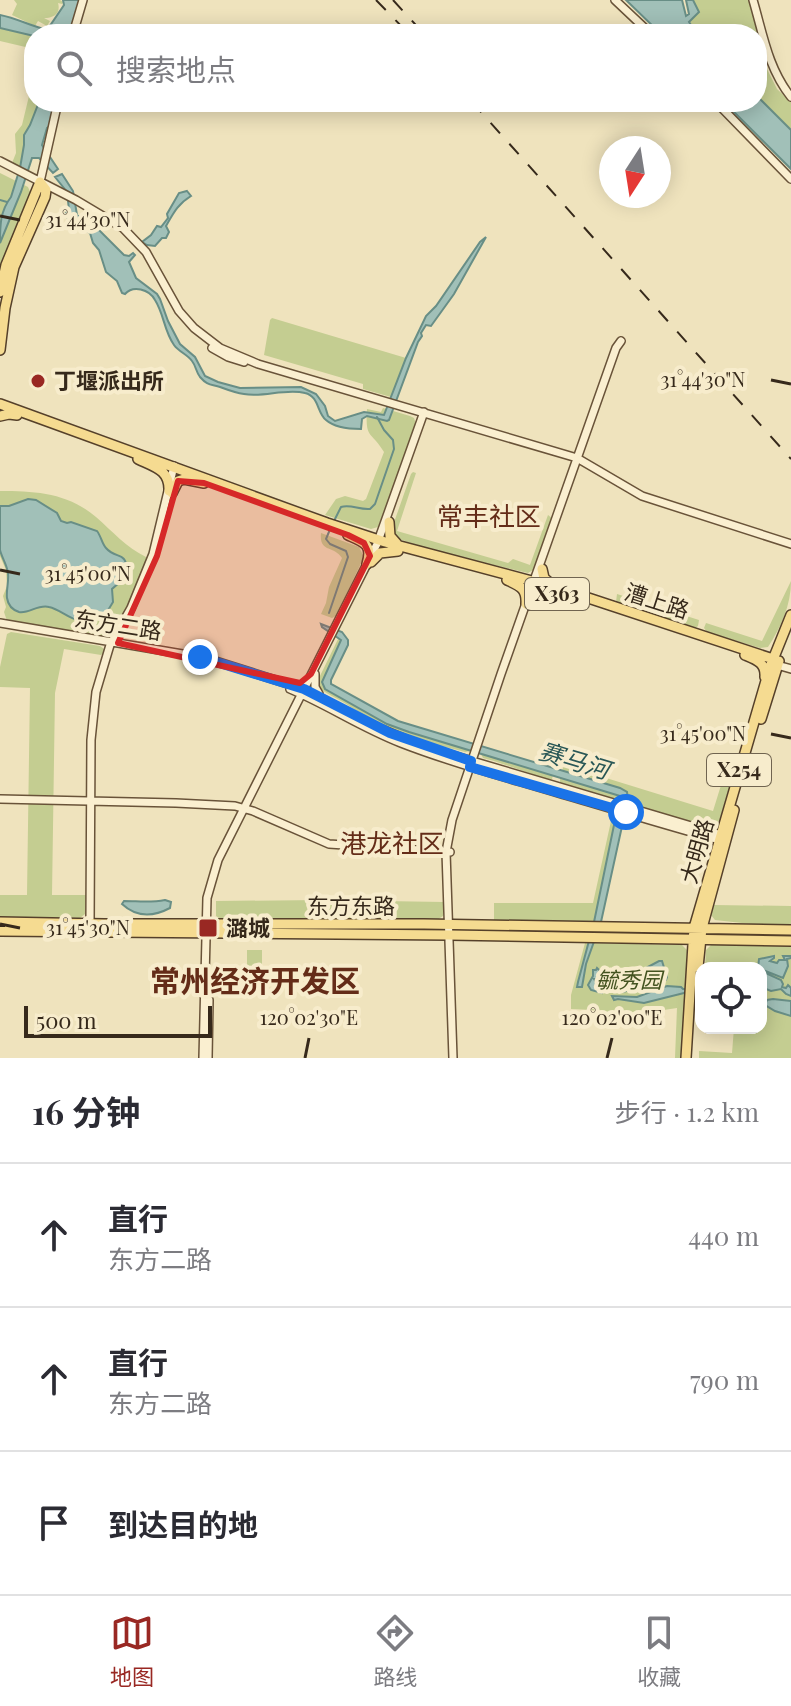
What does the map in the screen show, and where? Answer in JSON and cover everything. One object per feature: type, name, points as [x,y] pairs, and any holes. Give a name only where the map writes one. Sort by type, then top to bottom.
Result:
[{"type":"main road","points":[[0,292],[6,265],[41,186]]},
{"type":"main road","points":[[0,350],[14,267],[41,186]]},
{"type":"main road","points":[[0,394],[19,413]]},
{"type":"main road","name":"漕上路","points":[[0,406],[348,535],[507,580],[555,590],[774,662]]},
{"type":"main road","points":[[0,416],[19,413]]},
{"type":"main road","name":"漕上路","points":[[19,413],[204,483],[379,542]]},
{"type":"main road","points":[[138,459],[165,474],[171,492]]},
{"type":"main road","points":[[171,492],[178,481],[184,479],[204,483]]},
{"type":"main road","points":[[359,533],[375,533],[387,522]]},
{"type":"main road","points":[[387,522],[394,542],[403,549]]},
{"type":"main road","points":[[348,535],[368,547],[369,563]]},
{"type":"main road","points":[[369,563],[380,553],[403,549]]},
{"type":"main road","name":"漕上路","points":[[403,549],[519,577],[534,584]]},
{"type":"main road","points":[[519,577],[529,576],[541,568],[544,578],[555,590]]},
{"type":"main road","points":[[507,580],[525,590],[528,604]]},
{"type":"main road","points":[[528,604],[539,593],[555,590]]},
{"type":"main road","name":"漕上路","points":[[555,590],[774,662]]},
{"type":"main road","points":[[751,652],[769,653],[773,650],[788,623]]},
{"type":"main road","name":"大明路","points":[[689,1058],[698,928],[719,837],[764,686],[788,623]]},
{"type":"main road","points":[[738,652],[761,662],[765,674],[764,686]]},
{"type":"main road","name":"大明路","points":[[698,928],[708,905],[719,837],[750,753],[774,662]]},
{"type":"main road","points":[[708,905],[709,921],[731,928]]},
{"type":"main road","name":"东方东路","points":[[0,922],[92,928]]},
{"type":"main road","name":"东方东路","points":[[0,931],[92,928],[593,932],[680,928],[791,930]]},
{"type":"main road","points":[[679,939],[680,928]]},
{"type":"main road","points":[[715,928],[715,939]]},
{"type":"main road","name":"东方东路","points":[[593,932],[679,939],[791,941]]},
{"type":"street","points":[[76,24],[83,0]]},
{"type":"street","points":[[617,0],[642,24]]},
{"type":"street","points":[[753,0],[760,24]]},
{"type":"street","points":[[767,49],[772,66],[791,97]]},
{"type":"street","points":[[41,186],[56,112]]},
{"type":"street","points":[[728,112],[791,177]]},
{"type":"street","points":[[0,164],[77,202],[112,224],[142,254],[177,315],[192,332],[219,353],[578,460],[642,496],[791,544]]},
{"type":"street","points":[[454,1058],[448,852],[452,820],[621,341],[578,460]]},
{"type":"street","points":[[205,1058],[207,898],[218,860],[379,542],[425,414]]},
{"type":"street","points":[[92,928],[93,707],[101,671],[153,554],[175,470]]},
{"type":"street","name":"东方二路","points":[[0,625],[198,658],[304,693],[384,736],[719,837]]},
{"type":"street","name":"漕上路","points":[[774,662],[791,669]]},
{"type":"street","points":[[281,684],[300,683],[313,674]]},
{"type":"street","points":[[313,674],[316,692],[323,701]]},
{"type":"street","points":[[281,684],[291,695],[295,712]]},
{"type":"street","points":[[295,712],[307,703],[323,701]]},
{"type":"street","points":[[0,801],[218,804],[245,809],[329,844],[448,852]]},
{"type":"highlighted area","points":[[178,481],[204,483],[348,535],[364,543],[370,556],[311,674],[300,683],[118,643],[157,556]]},
{"type":"green space","points":[[14,0],[63,2],[58,3],[56,14],[44,18],[50,21],[48,24],[38,21],[31,24],[12,15],[17,4]]},
{"type":"green space","points":[[693,0],[749,0],[756,24],[690,24],[698,12]]},
{"type":"green space","points":[[0,24],[24,31],[24,47],[0,41]]},
{"type":"green space","points":[[767,69],[777,89],[791,102],[791,130],[767,106]]},
{"type":"green space","points":[[25,112],[39,112],[23,169],[12,163],[16,153],[15,134],[22,125]]},
{"type":"green space","points":[[0,173],[28,187],[31,194],[0,275]]},
{"type":"green space","points":[[272,318],[406,358],[391,397],[363,389],[363,384],[264,355]]},
{"type":"green space","points":[[383,408],[410,416],[416,424],[378,527],[371,529],[325,515],[336,499],[345,496],[363,501],[366,499],[384,452],[368,430],[367,409],[381,412]]},
{"type":"green space","points":[[413,472],[416,473],[397,531],[508,563],[513,559],[530,565],[548,515],[553,519],[533,570],[528,573],[438,552],[396,538],[391,531]]},
{"type":"green space","points":[[0,491],[63,498],[85,509],[146,557],[134,595],[112,635],[104,638],[7,621],[3,596],[7,586],[6,570],[0,556]]},
{"type":"green space","points":[[321,533],[359,547],[364,557],[336,616],[332,618],[321,614],[342,558],[322,544]]},
{"type":"green space","points":[[791,581],[784,616],[768,647],[760,648],[707,632],[704,628],[706,623],[762,641]]},
{"type":"green space","points":[[617,594],[699,620],[698,626],[695,628],[616,602]]},
{"type":"green space","points":[[11,632],[104,649],[101,655],[64,649],[55,693],[52,895],[86,895],[85,914],[80,918],[0,917],[0,895],[27,895],[30,688],[0,687],[0,667],[7,634]]},
{"type":"green space","points":[[339,637],[341,642],[322,682],[387,724],[470,751],[400,734],[319,687],[320,676]]},
{"type":"green space","points":[[731,753],[738,757],[720,819],[710,827],[627,803],[627,793],[620,788],[562,771],[564,765],[713,811]]},
{"type":"green space","points":[[481,754],[553,775],[552,779],[483,758]]},
{"type":"green space","points":[[560,778],[619,795],[621,801],[560,784]]},
{"type":"green space","points":[[613,812],[618,813],[594,922],[494,920],[494,903],[593,903]]},
{"type":"green space","points":[[216,901],[444,902],[443,916],[437,920],[222,920],[216,916]]},
{"type":"green space","points":[[714,905],[791,906],[791,925],[715,920],[711,915]]},
{"type":"green space","name":"毓秀园","points":[[585,943],[682,945],[687,950],[682,1058],[675,1058],[677,1008],[618,1017],[592,1010],[571,1009],[571,995]]},
{"type":"green space","points":[[712,944],[791,946],[791,1058],[699,1058],[699,1051],[732,1053],[734,1034],[767,1034],[767,962],[705,962],[706,950]]},
{"type":"green space","points":[[247,950],[262,950],[262,982],[247,982]]},
{"type":"water","points":[[63,0],[80,0],[74,24],[51,24],[64,5]]},
{"type":"water","points":[[626,0],[682,0],[686,16],[689,14],[686,0],[693,0],[699,12],[690,24],[651,24]]},
{"type":"water","points":[[0,15],[30,24],[24,24],[24,34],[0,28]]},
{"type":"water","points":[[767,106],[791,130],[791,169],[734,112],[767,112]]},
{"type":"water","points":[[35,112],[54,112],[42,145],[58,169],[53,173],[39,158],[32,158],[0,243],[1,219],[20,168],[24,135]]},
{"type":"water","points":[[62,174],[73,191],[77,215],[99,230],[124,255],[135,255],[129,262],[136,278],[157,294],[180,344],[195,357],[205,376],[240,388],[301,387],[316,394],[328,416],[335,421],[364,412],[384,415],[426,316],[486,237],[454,294],[431,326],[426,325],[421,333],[389,420],[367,416],[362,419],[361,429],[347,428],[326,420],[313,398],[305,393],[244,394],[202,380],[192,361],[171,340],[152,296],[141,290],[122,293],[117,281],[106,272],[90,233],[64,215],[69,210],[67,192],[55,177]]},
{"type":"water","points":[[187,191],[191,196],[179,205],[171,217],[166,226],[169,232],[166,238],[155,246],[142,242],[168,218],[167,214],[179,193]]},
{"type":"water","points":[[36,500],[57,513],[61,521],[97,531],[106,548],[123,558],[128,575],[112,589],[113,602],[107,612],[84,621],[49,607],[23,612],[10,605],[7,567],[0,550],[0,506]]},
{"type":"water","points":[[321,624],[342,632],[348,640],[331,684],[398,721],[627,792],[601,922],[586,964],[582,987],[577,987],[620,796],[409,732],[387,724],[325,689],[322,682],[341,640]]},
{"type":"water","points":[[124,901],[171,902],[170,908],[151,914],[133,912],[122,904]]},
{"type":"water","points":[[774,956],[770,961],[777,963],[785,960],[783,956],[791,956],[787,959],[788,966],[783,978],[767,972],[767,962],[759,962],[759,959]]},
{"type":"water","points":[[662,961],[666,980],[648,986],[644,983],[646,968]]},
{"type":"water","points":[[597,968],[606,977],[606,981],[594,979],[598,985],[604,984],[602,993],[591,990],[588,985],[593,970]]},
{"type":"water","points":[[767,974],[781,980],[782,987],[788,985],[791,996],[781,989],[767,989]]},
{"type":"water","points":[[641,977],[642,986],[623,992],[615,991],[609,985],[614,979],[623,981]]},
{"type":"water","points":[[667,986],[695,989],[644,1003],[614,1000],[612,996],[637,997]]},
{"type":"water","points":[[767,1000],[791,1001],[791,1016],[767,1006]]},
{"type":"waterway","points":[[0,200],[7,202]]},
{"type":"waterway","name":"赛马河","points":[[334,521],[341,507],[370,509],[375,504],[394,449],[393,440],[377,417]]},
{"type":"waterway","name":"赛马河","points":[[329,613],[348,557],[346,551],[326,539],[331,527]]},
{"type":"railway","points":[[376,0],[399,24]]},
{"type":"railway","points":[[393,0],[415,24]]},
{"type":"railway","points":[[481,112],[791,459]]},
{"type":"railway","points":[[0,926],[5,926]]},
{"type":"place","name":"丁堰派出所","points":[[38,381]]},
{"type":"place","name":"潞城","points":[[208,928]]},
{"type":"district","name":"常丰社区","points":[[489,517]]},
{"type":"district","name":"港龙社区","points":[[392,844]]},
{"type":"district","name":"常州经济开发区","points":[[255,982]]},
{"type":"route","points":[[200,657],[304,689],[390,733],[471,761],[470,767],[626,812]]}]
